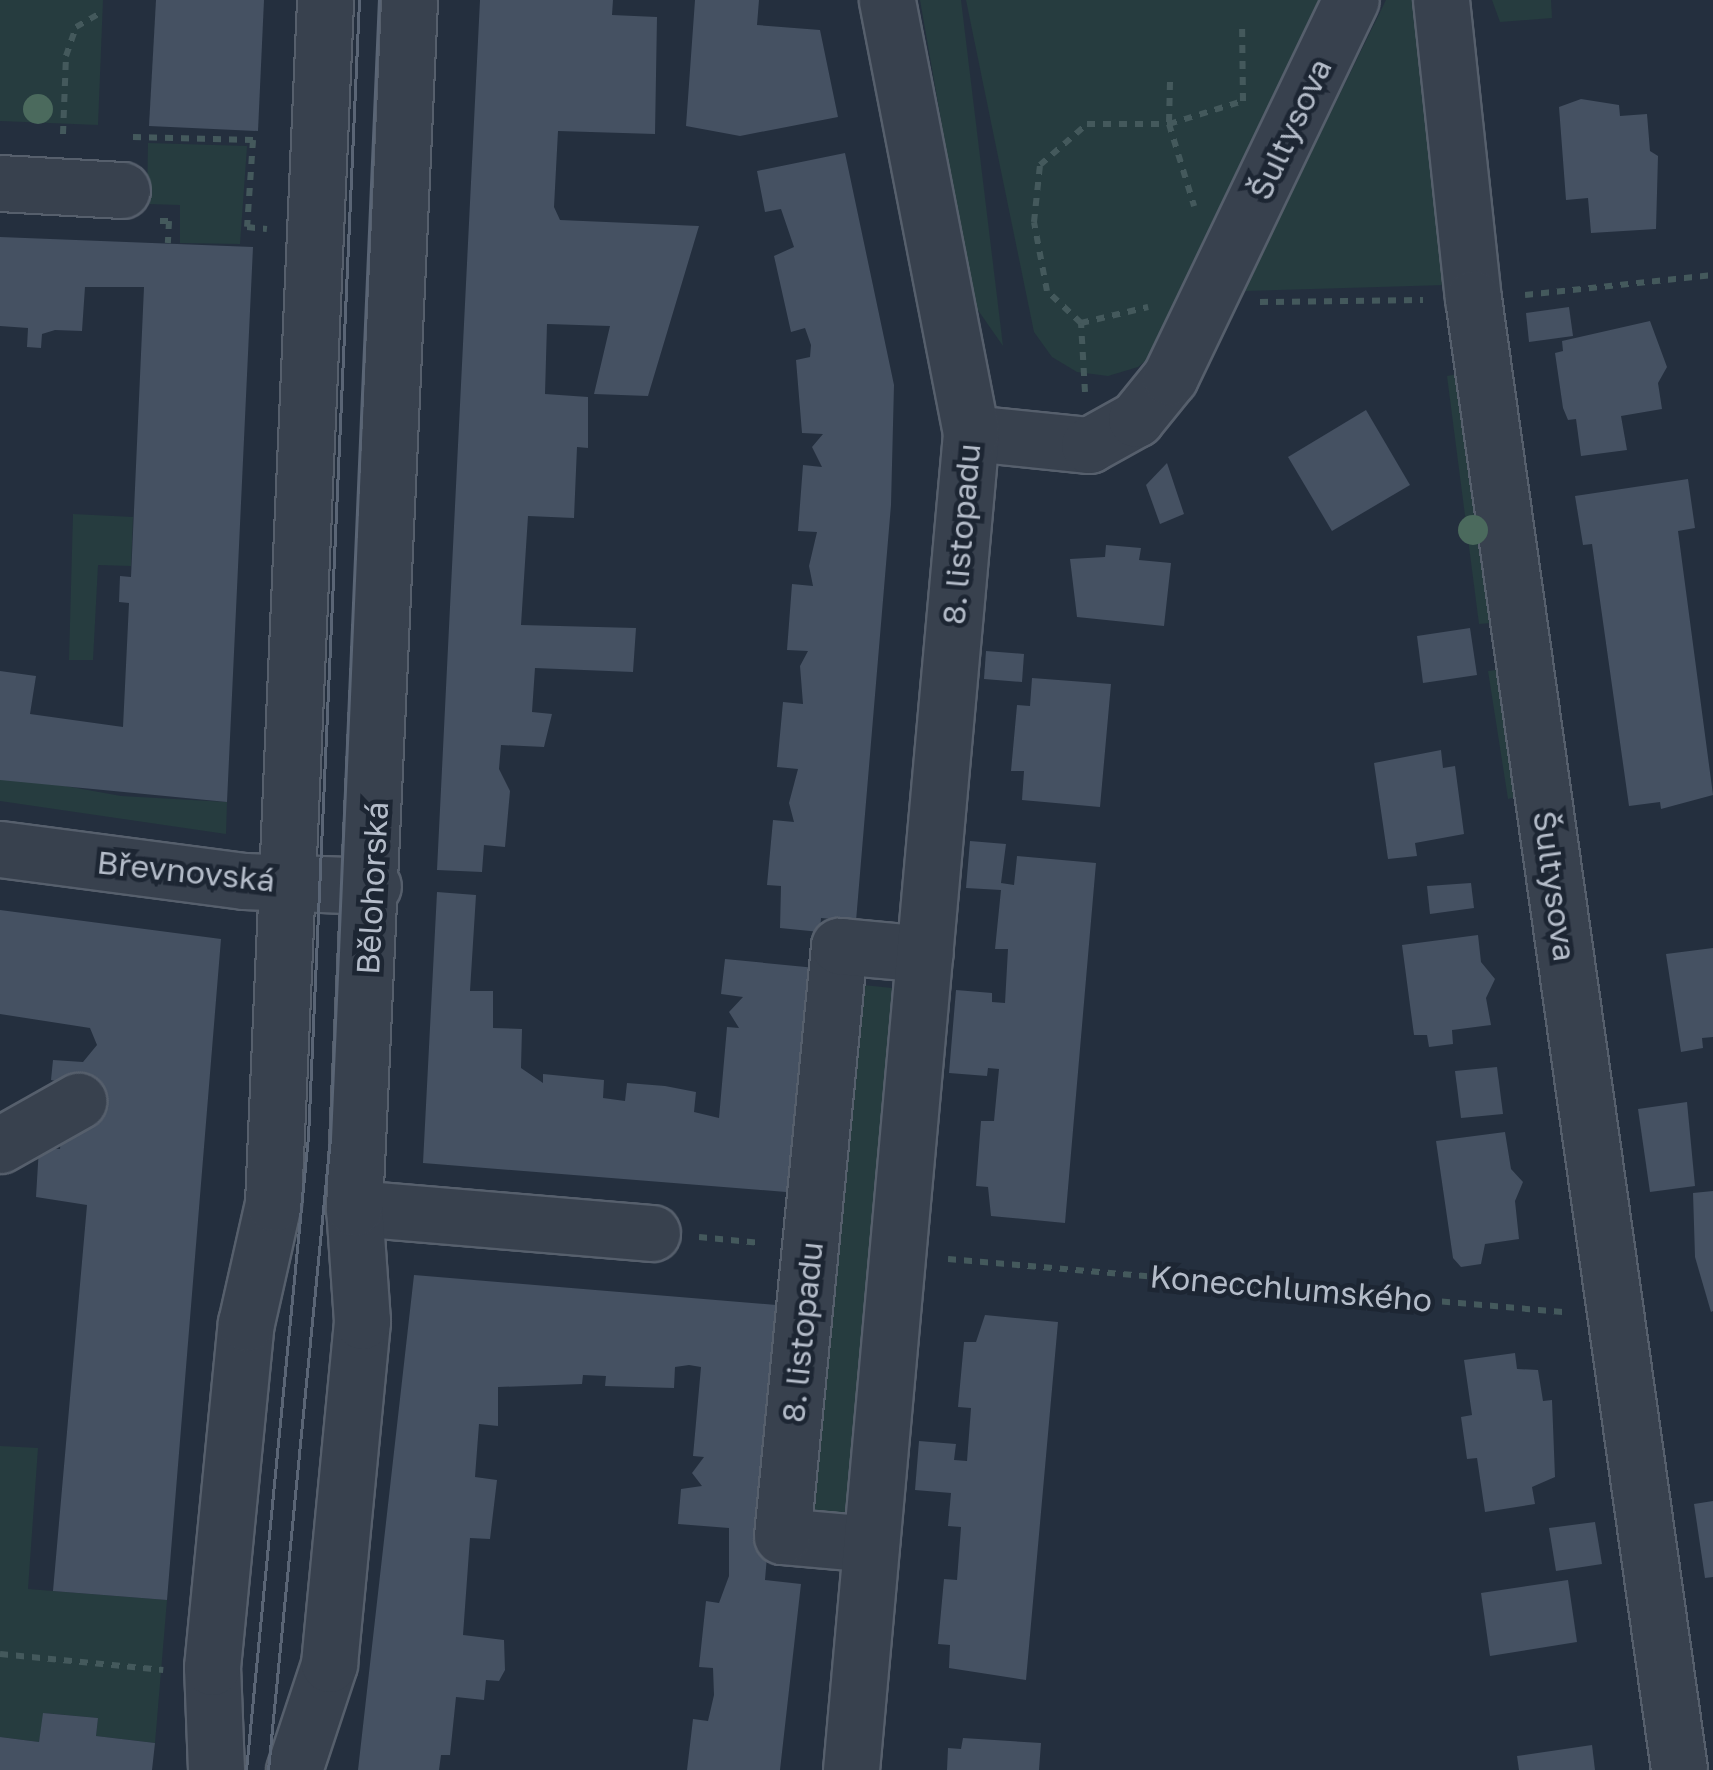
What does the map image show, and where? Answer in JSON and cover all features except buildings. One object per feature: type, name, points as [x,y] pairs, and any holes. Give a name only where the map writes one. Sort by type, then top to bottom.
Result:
[{"type":"street","points":[[216,1770],[215,1636],[246,1323],[274,1202],[325,0]]},
{"type":"street","name":"Bělohorská","points":[[294,1770],[330,1648],[362,1321],[354,1208],[373,886],[410,0]]},
{"type":"street","name":"8. listopadu","points":[[852,1770],[971,434],[887,0]]},
{"type":"street","name":"Šultysova","points":[[971,434],[1089,445],[1136,419],[1185,348],[1351,0]]},
{"type":"street","name":"Šultysova","points":[[1441,0],[1473,298],[1679,1770]]},
{"type":"street","points":[[0,184],[122,190]]},
{"type":"street","name":"Břevnovská","points":[[0,849],[289,883],[373,886]]},
{"type":"street","name":"8. listopadu","points":[[871,1544],[782,1536],[839,946],[925,954]]},
{"type":"street","points":[[0,1145],[78,1102]]},
{"type":"street","points":[[354,1208],[652,1233]]},
{"type":"path","points":[[64,136],[66,56],[76,27],[102,12]]},
{"type":"path","points":[[1158,290],[1151,307],[1081,323],[1047,291],[1034,222],[1040,165],[1087,124],[1168,124],[1243,101],[1242,20]]},
{"type":"path","points":[[1170,82],[1168,124],[1194,206],[1186,223]]},
{"type":"path","points":[[164,138],[253,140],[247,227],[268,229]]},
{"type":"path","points":[[1524,295],[1713,275]]},
{"type":"path","points":[[1254,302],[1404,300]]},
{"type":"path","points":[[652,1233],[776,1244]]},
{"type":"path","name":"Konecchlumského","points":[[967,1260],[1614,1316]]},
{"type":"path","points":[[0,1654],[162,1670]]},
{"type":"green space","points":[[0,0],[103,0],[98,125],[0,121]]},
{"type":"green space","points":[[920,0],[961,0],[1003,346],[973,303]]},
{"type":"green space","points":[[966,0],[1326,0],[1162,347],[1138,367],[1108,376],[1077,372],[1052,357],[1034,332]]},
{"type":"green space","points":[[1386,0],[1414,0],[1421,23],[1446,285],[1243,291]]},
{"type":"green space","points":[[1492,0],[1551,0],[1552,18],[1500,22]]},
{"type":"green space","points":[[148,143],[247,146],[240,244],[180,243],[180,205],[147,204]]},
{"type":"green space","points":[[1459,374],[1491,623],[1479,624],[1447,376]]},
{"type":"green space","points":[[73,514],[133,517],[131,566],[98,565],[93,660],[69,660]]},
{"type":"green space","points":[[1497,670],[1516,797],[1508,799],[1488,671]]},
{"type":"green space","points":[[21,778],[121,796],[227,802],[226,834],[0,801],[0,780]]},
{"type":"green space","points":[[854,984],[892,988],[847,1516],[810,1513]]},
{"type":"green space","points":[[0,1446],[38,1448],[28,1589],[167,1600],[155,1743],[96,1736],[98,1718],[44,1713],[39,1742],[0,1737]]},
{"type":"tram line","points":[[246,1770],[308,1137],[359,0]]},
{"type":"tram line","points":[[268,1770],[330,1139],[379,0]]}]
